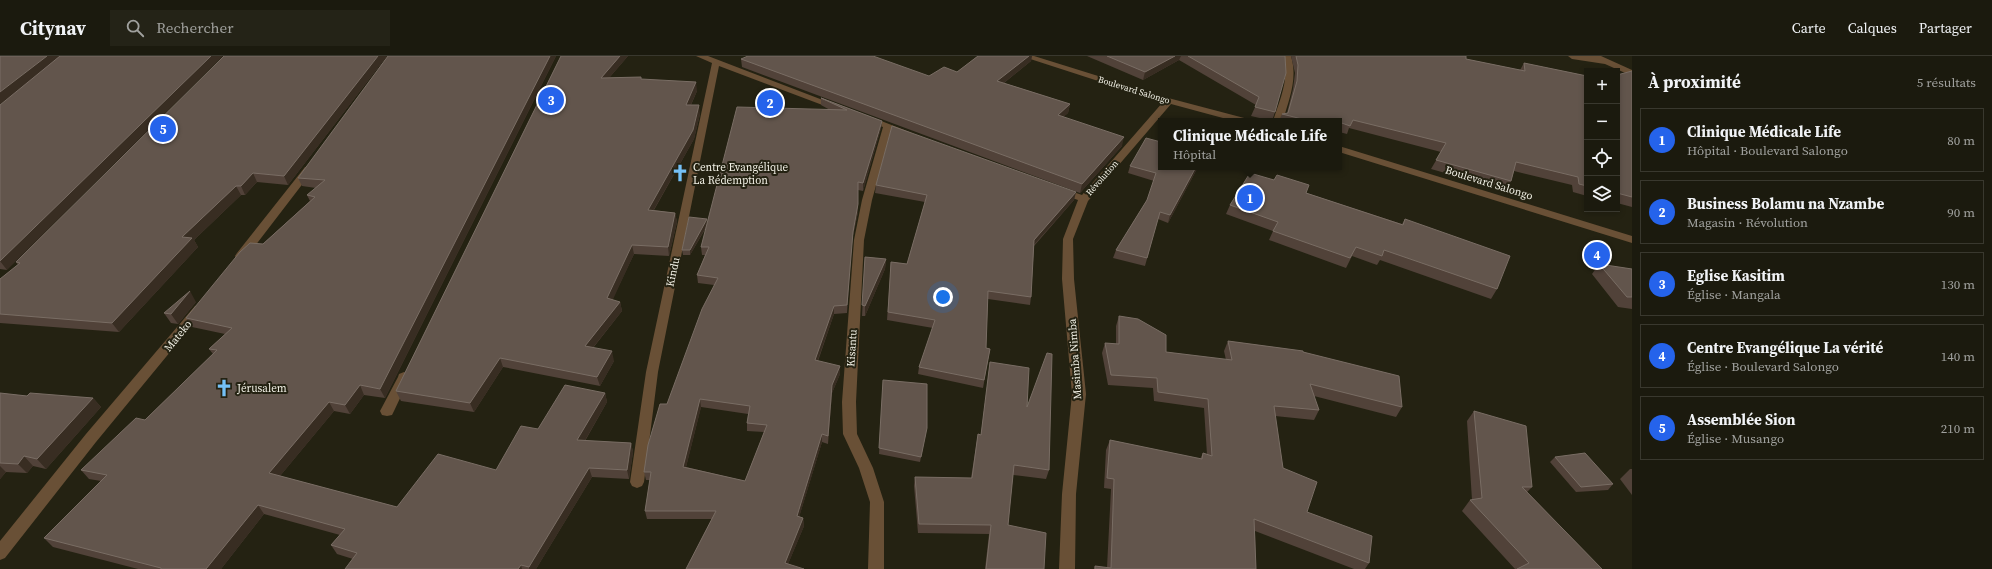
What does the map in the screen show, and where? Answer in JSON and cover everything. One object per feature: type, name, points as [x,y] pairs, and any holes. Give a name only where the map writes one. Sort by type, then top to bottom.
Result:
[{"type":"street","points":[[700,56],[845,110]]},
{"type":"street","name":"Boulevard Salongo","points":[[1025,56],[1169,101],[1234,118]]},
{"type":"street","points":[[1279,118],[1292,74],[1287,56]]},
{"type":"street","points":[[1572,56],[1612,64]]},
{"type":"street","points":[[1594,56],[1632,73]]},
{"type":"street","name":"Kindu","points":[[637,482],[652,372],[716,62]]},
{"type":"street","name":"Révolution","points":[[1052,188],[1084,199],[1169,101]]},
{"type":"street","points":[[859,116],[918,138]]},
{"type":"street","name":"Kisantu","points":[[876,569],[877,502],[866,468],[850,434],[849,402],[859,240],[867,200],[888,126]]},
{"type":"street","name":"Boulevard Salongo","points":[[1342,150],[1632,240]]},
{"type":"street","points":[[231,268],[318,158]]},
{"type":"street","name":"Masimba Nimba","points":[[1067,569],[1069,494],[1079,394],[1068,279],[1068,239],[1080,205],[1084,199]]},
{"type":"street","name":"Mateko","points":[[0,553],[92,438],[164,354],[207,299]]},
{"type":"street","points":[[387,411],[408,369]]},
{"type":"building","points":[[0,56],[47,56],[0,92]]},
{"type":"building","points":[[60,56],[211,56],[0,261],[0,105]]},
{"type":"building","points":[[224,56],[378,56],[284,176],[253,173],[241,186],[236,186],[182,237],[192,238],[112,323],[0,314],[0,279],[20,263],[16,262]]},
{"type":"building","points":[[388,56],[550,56],[380,389],[360,385],[345,405],[329,402],[269,473],[397,507],[438,454],[496,470],[521,426],[538,429],[565,385],[605,393],[577,440],[631,443],[627,470],[589,468],[529,567],[521,565],[518,569],[345,569],[357,553],[331,545],[345,529],[258,505],[206,569],[161,569],[44,538],[107,475],[81,470],[136,418],[145,420],[217,350],[209,349],[232,328],[186,318],[240,252],[250,243],[263,244],[315,197],[307,195],[325,180],[298,178]]},
{"type":"building","points":[[561,56],[620,56],[601,78],[641,77],[641,79],[696,82],[686,105],[699,105],[693,130],[648,210],[675,213],[668,247],[632,245],[607,298],[620,302],[585,346],[612,351],[597,377],[500,358],[470,403],[396,391]]},
{"type":"building","points":[[748,56],[873,56],[929,76],[944,67],[957,72],[978,56],[1029,56],[997,81],[1070,104],[1058,115],[1124,137],[1082,184],[741,59]]},
{"type":"building","points":[[1107,56],[1175,56],[1145,72]]},
{"type":"building","points":[[1188,56],[1285,56],[1286,73],[1275,112],[1255,107],[1259,97]]},
{"type":"building","points":[[1296,56],[1466,56],[1466,59],[1525,71],[1524,63],[1584,75],[1584,185],[1579,184],[1578,177],[1516,162],[1511,181],[1436,160],[1446,143],[1353,120],[1350,126],[1342,123],[1342,118],[1298,118],[1282,114],[1288,113],[1297,81],[1298,65]]},
{"type":"building","points":[[1632,71],[1632,197],[1620,194],[1620,74]]},
{"type":"building","points":[[821,98],[882,121],[863,183],[858,182],[858,204],[853,232],[847,305],[834,306],[815,360],[840,366],[832,385],[828,436],[822,434],[797,516],[803,518],[785,563],[804,569],[686,569],[716,511],[645,511],[651,472],[644,472],[648,445],[660,404],[667,404],[702,309],[718,278],[697,275],[709,247],[701,247],[737,107],[847,110]],"holes":[[[700,399],[750,406],[747,423],[767,425],[745,481],[683,467]]]},
{"type":"building","points":[[892,126],[1076,192],[1034,240],[1031,297],[988,291],[986,348],[990,349],[984,380],[919,367],[935,320],[888,312],[891,262],[907,264],[927,195],[876,185]]},
{"type":"building","points":[[1146,138],[1158,141],[1158,170],[1194,170],[1170,215],[1160,212],[1147,258],[1116,250],[1147,200],[1156,173],[1130,166]]},
{"type":"building","points":[[1250,173],[1274,180],[1277,175],[1309,185],[1306,193],[1403,225],[1405,219],[1510,256],[1497,289],[1384,250],[1382,256],[1356,247],[1350,258],[1273,231],[1278,222],[1230,205]]},
{"type":"building","points":[[689,217],[707,219],[690,250],[682,250]]},
{"type":"building","points":[[865,257],[886,259],[865,306],[862,305]]},
{"type":"building","points":[[1599,264],[1632,269],[1632,297],[1627,297]]},
{"type":"building","points":[[190,291],[171,314],[164,313]]},
{"type":"building","points":[[1119,316],[1138,319],[1166,335],[1166,352],[1232,360],[1228,341],[1303,351],[1399,376],[1402,407],[1310,384],[1319,410],[1274,406],[1283,468],[1317,482],[1307,512],[1372,536],[1369,563],[1254,519],[1256,569],[1095,569],[1095,566],[1111,568],[1114,479],[1107,478],[1110,440],[1202,459],[1203,453],[1212,456],[1208,399],[1158,392],[1157,378],[1111,375],[1105,343],[1119,344]]},
{"type":"building","points":[[1047,353],[1052,354],[1049,470],[1014,465],[1008,525],[1046,533],[1044,569],[986,569],[991,525],[919,524],[915,477],[972,478],[978,434],[981,435],[990,362],[1029,368],[1027,407]]},
{"type":"building","points":[[883,380],[927,384],[927,428],[921,457],[879,448]]},
{"type":"building","points":[[0,393],[27,396],[30,393],[93,398],[37,459],[24,456],[18,464],[0,463]]},
{"type":"building","points":[[1474,411],[1526,426],[1532,487],[1522,487],[1602,569],[1517,569],[1529,563],[1470,500],[1482,498]]},
{"type":"building","points":[[1585,453],[1613,484],[1581,487],[1555,457]]},
{"type":"place","name":"Eglise Kasitim","points":[[551,100]]},
{"type":"place","name":"Business Bolamu na Nzambe","points":[[770,103]]},
{"type":"place","name":"Assemblée Sion","points":[[163,129]]},
{"type":"place","name":"Centre Evangélique La Rédemption","points":[[680,173]]},
{"type":"place","name":"Clinique Médicale Life","points":[[1250,198]]},
{"type":"place","name":"Centre Evangélique La vérité","points":[[1597,255]]},
{"type":"place","name":"Jérusalem","points":[[224,388]]}]
